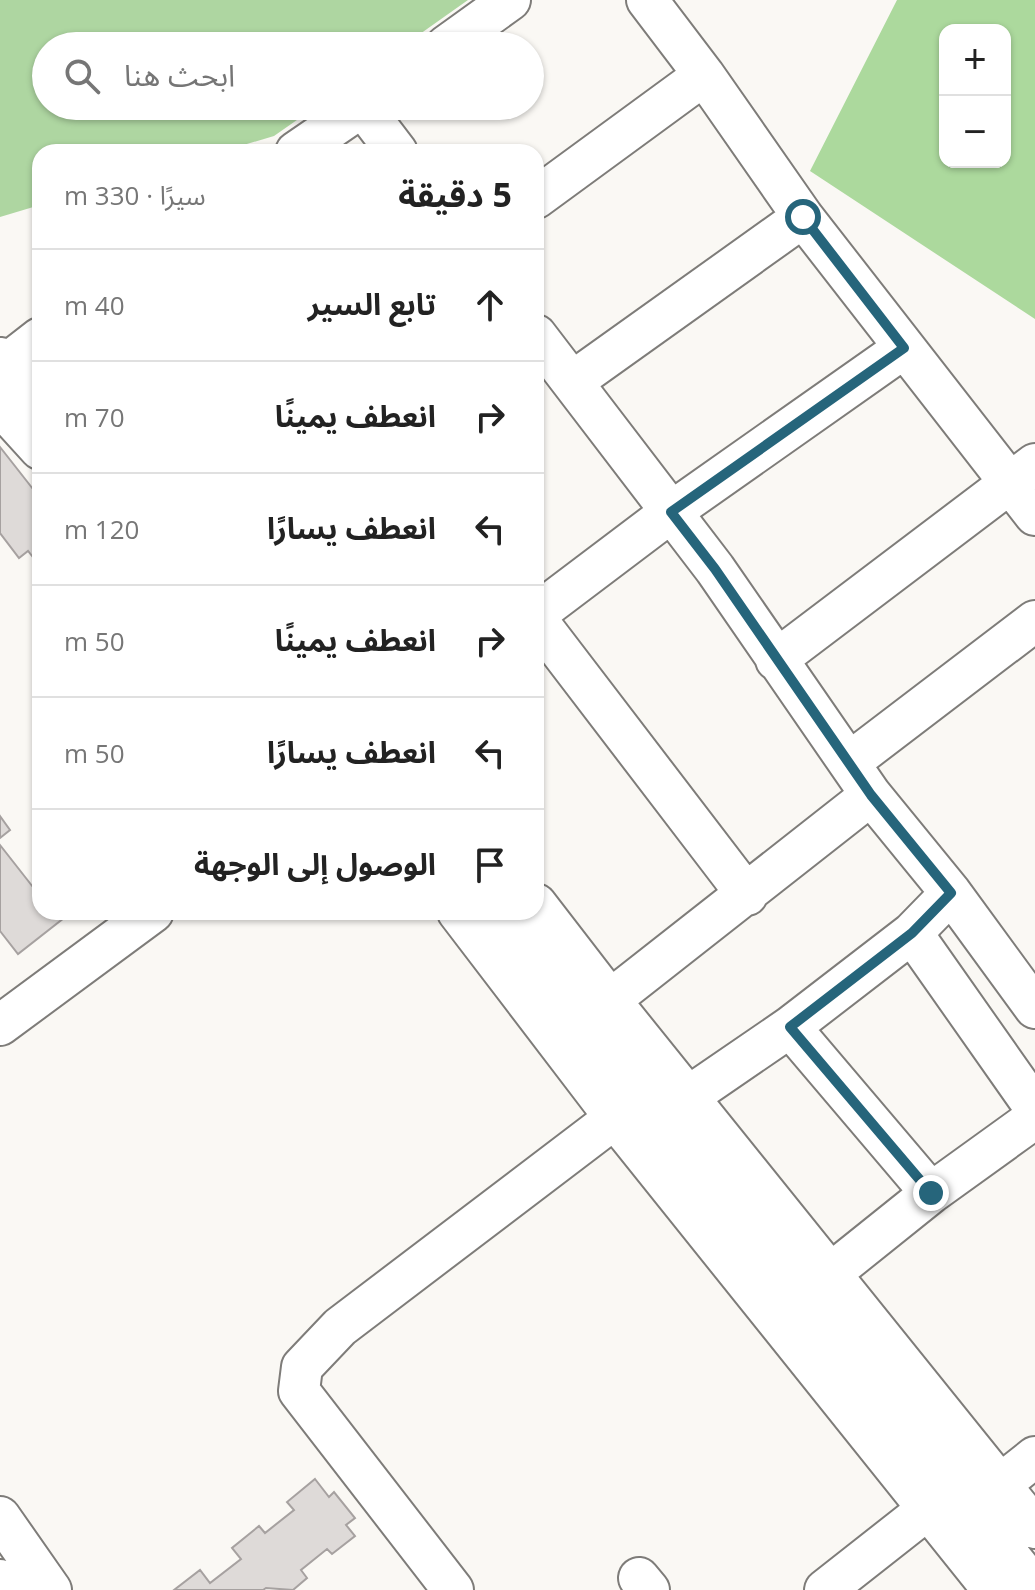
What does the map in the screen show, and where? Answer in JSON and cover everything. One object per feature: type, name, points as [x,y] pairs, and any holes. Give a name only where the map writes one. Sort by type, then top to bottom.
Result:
[{"type":"street","points":[[465,32],[510,0]]},
{"type":"street","points":[[647,0],[704,75],[803,217],[904,348],[1022,473],[1035,515]]},
{"type":"street","points":[[544,192],[704,75]]},
{"type":"street","points":[[307,144],[342,120]]},
{"type":"street","points":[[373,120],[391,144]]},
{"type":"street","points":[[572,382],[803,217]]},
{"type":"street","points":[[32,343],[2,364],[32,398]]},
{"type":"street","points":[[544,345],[715,569],[871,795],[951,893],[1035,1008]]},
{"type":"street","points":[[544,610],[671,512],[904,348]]},
{"type":"street","points":[[0,405],[32,440]]},
{"type":"street","points":[[776,660],[1022,473]]},
{"type":"street","points":[[850,762],[1035,621]]},
{"type":"street","points":[[544,627],[747,895]]},
{"type":"street","points":[[597,1010],[871,795]]},
{"type":"street","points":[[453,1590],[299,1391],[302,1367],[340,1327],[647,1117],[790,1027],[912,933],[951,893]]},
{"type":"street","points":[[544,918],[597,1010],[647,1117],[928,1509],[993,1590]]},
{"type":"street","points":[[4,1013],[141,920]]},
{"type":"street","points":[[465,920],[647,1117],[1035,1588]]},
{"type":"street","points":[[508,920],[597,1010]]},
{"type":"street","points":[[912,933],[1035,1108]]},
{"type":"street","points":[[790,1027],[931,1193]]},
{"type":"street","points":[[647,1117],[830,1274],[1035,1528]]},
{"type":"street","points":[[830,1274],[931,1193],[1035,1118]]},
{"type":"street","points":[[1001,1484],[1035,1457]]},
{"type":"street","points":[[825,1590],[928,1509]]},
{"type":"street","points":[[0,1517],[51,1590]]},
{"type":"street","points":[[0,1580],[7,1590]]},
{"type":"green space","points":[[0,0],[468,0],[423,32],[32,32],[32,120],[297,120],[274,136],[247,144],[32,144],[32,207],[0,217]]},
{"type":"green space","points":[[897,0],[1035,0],[1035,319],[810,171]]},
{"type":"building","points":[[0,447],[32,488],[32,556],[28,551],[19,558],[0,533]]},
{"type":"building","points":[[0,816],[10,830],[0,838]]},
{"type":"building","points":[[0,845],[32,886],[32,920],[61,920],[18,954],[0,931]]},
{"type":"building","points":[[315,1479],[329,1497],[334,1492],[355,1518],[346,1525],[355,1536],[332,1554],[327,1549],[301,1570],[307,1578],[293,1590],[174,1590],[200,1570],[210,1583],[241,1559],[232,1548],[259,1526],[265,1533],[294,1510],[287,1502]]},
{"type":"route","points":[[803,217],[904,348],[671,512],[715,569],[871,795],[951,893],[912,933],[790,1027],[931,1193]]}]
